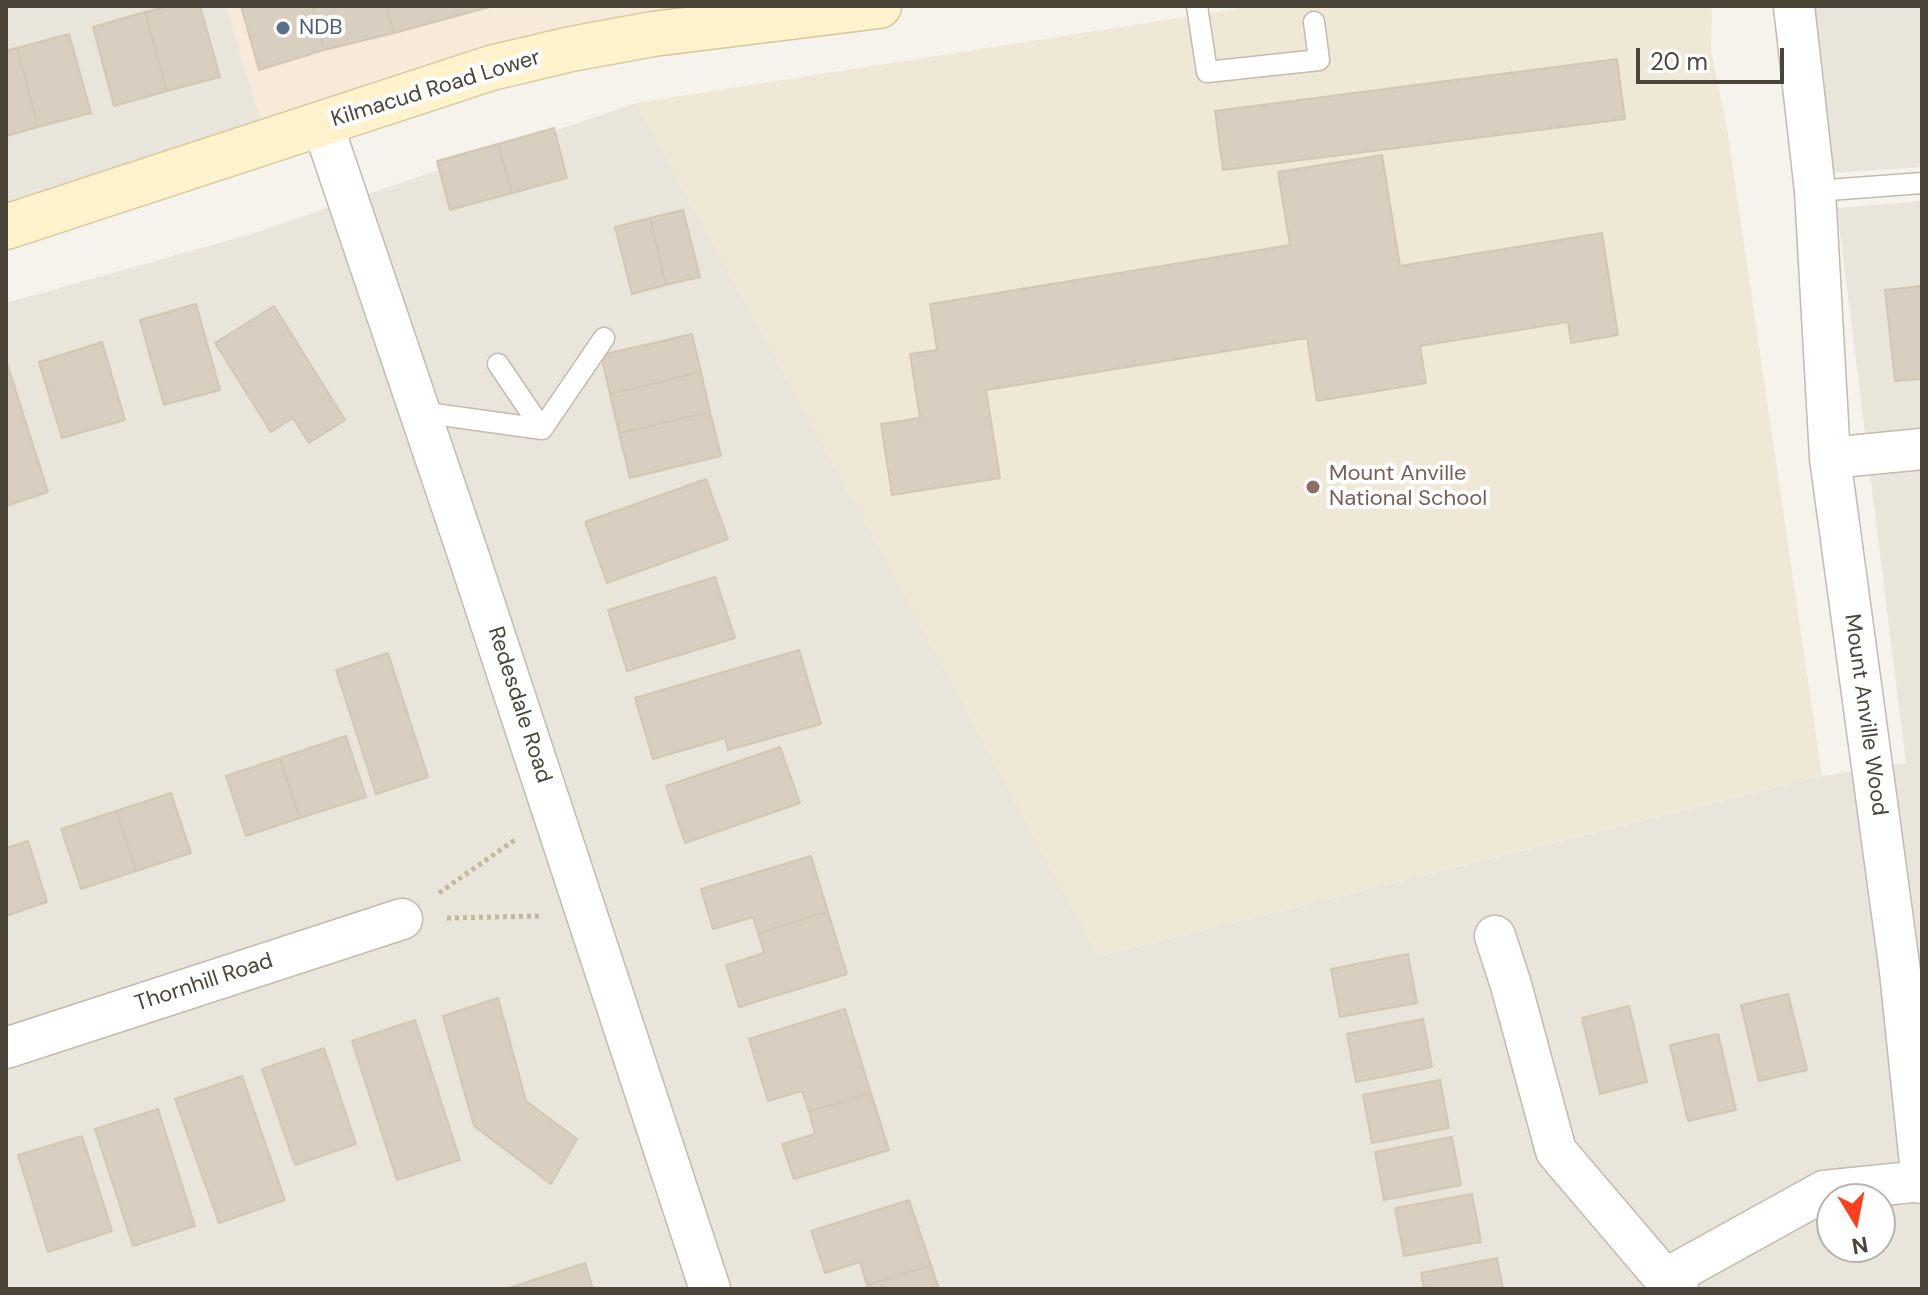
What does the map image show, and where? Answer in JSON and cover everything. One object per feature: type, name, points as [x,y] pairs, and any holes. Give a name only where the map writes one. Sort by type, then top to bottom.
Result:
[{"type":"main road","name":"Kilmacud Road Lower","points":[[6,227],[491,68],[571,49],[651,20],[879,6]]},
{"type":"street","name":"Mount Anville Wood","points":[[1495,936],[1556,1151],[1671,1284],[1824,1191],[1922,1182],[1911,972],[1830,458],[1815,191],[1794,6]]},
{"type":"street","name":"Redesdale Road","points":[[322,123],[588,913],[710,1289]]},
{"type":"street","points":[[1830,458],[1922,449]]},
{"type":"street","name":"Thornhill Road","points":[[6,1048],[402,919]]},
{"type":"lane","points":[[1197,6],[1207,72],[1319,60],[1314,22]]},
{"type":"lane","points":[[1815,191],[1922,183]]},
{"type":"lane","points":[[542,429],[604,338]]},
{"type":"lane","points":[[498,364],[542,429]]},
{"type":"lane","points":[[420,412],[542,429]]},
{"type":"path","points":[[402,919],[514,841],[557,820]]},
{"type":"path","points":[[402,919],[514,918],[588,913]]},
{"type":"shaded area","points":[[6,6],[226,6],[268,144],[6,226]]},
{"type":"shaded area","points":[[226,6],[848,6],[652,34],[268,144]]},
{"type":"shaded area","name":"Mount Anville National School","points":[[1255,6],[1712,6],[1711,50],[1727,128],[1822,776],[1097,956],[882,553],[636,103]]},
{"type":"shaded area","points":[[1813,6],[1922,6],[1922,167],[1833,173]]},
{"type":"shaded area","points":[[636,103],[1098,956],[1822,776],[1906,763],[1837,208],[1922,201],[1922,1289],[6,1289],[6,303],[251,234]]},
{"type":"building","points":[[168,6],[200,6],[220,77],[167,91],[145,12]]},
{"type":"building","name":"NDB","points":[[241,6],[312,6],[324,50],[259,70]]},
{"type":"building","points":[[312,6],[386,6],[394,33],[324,50]]},
{"type":"building","points":[[386,6],[493,6],[394,33]]},
{"type":"building","points":[[145,12],[167,91],[114,106],[93,27]]},
{"type":"building","points":[[69,34],[91,113],[38,127],[17,48]]},
{"type":"building","points":[[17,48],[38,127],[6,136],[6,51]]},
{"type":"building","points":[[1617,59],[1625,119],[1223,170],[1215,111]]},
{"type":"building","points":[[554,128],[567,178],[512,193],[498,144]]},
{"type":"building","points":[[498,144],[512,193],[450,210],[437,161]]},
{"type":"building","points":[[1382,155],[1400,266],[1602,233],[1618,335],[1571,343],[1568,322],[1420,346],[1426,383],[1317,401],[1307,338],[986,390],[1000,478],[892,495],[881,424],[920,418],[910,354],[937,350],[930,304],[1290,245],[1278,172]]},
{"type":"building","points":[[683,210],[700,277],[666,285],[650,218]]},
{"type":"building","points":[[650,218],[666,285],[632,294],[615,227]]},
{"type":"building","points":[[1922,286],[1922,379],[1895,381],[1885,290]]},
{"type":"building","points":[[196,304],[220,390],[164,405],[140,320]]},
{"type":"building","points":[[274,306],[345,420],[309,443],[293,418],[271,432],[215,343]]},
{"type":"building","points":[[692,334],[701,372],[610,394],[601,355]]},
{"type":"building","points":[[102,342],[125,420],[62,438],[39,362]]},
{"type":"building","points":[[6,360],[48,492],[6,506]]},
{"type":"building","points":[[701,372],[710,412],[619,433],[610,394]]},
{"type":"building","points":[[710,412],[721,456],[630,478],[619,433]]},
{"type":"building","points":[[706,479],[728,539],[607,583],[585,522]]},
{"type":"building","points":[[715,577],[735,638],[627,671],[608,610]]},
{"type":"building","points":[[799,650],[821,724],[728,750],[725,738],[653,759],[635,698]]},
{"type":"building","points":[[388,653],[428,777],[376,794],[336,670]]},
{"type":"building","points":[[346,736],[366,797],[300,818],[280,758]]},
{"type":"building","points":[[780,747],[800,803],[685,843],[666,786]]},
{"type":"building","points":[[280,758],[300,818],[246,836],[226,776]]},
{"type":"building","points":[[171,793],[191,853],[136,871],[116,811]]},
{"type":"building","points":[[116,811],[136,871],[81,889],[61,829]]},
{"type":"building","points":[[28,841],[47,902],[6,916],[6,848]]},
{"type":"building","points":[[811,856],[828,912],[758,933],[753,917],[713,929],[701,889]]},
{"type":"building","points":[[828,912],[847,974],[739,1007],[726,965],[764,953],[758,933]]},
{"type":"building","points":[[1408,954],[1417,1003],[1340,1017],[1331,969]]},
{"type":"building","points":[[1788,994],[1807,1070],[1759,1081],[1741,1005]]},
{"type":"building","points":[[498,998],[526,1101],[577,1139],[551,1184],[474,1126],[443,1016]]},
{"type":"building","points":[[1629,1006],[1647,1082],[1600,1094],[1582,1018]]},
{"type":"building","points":[[845,1009],[871,1093],[809,1112],[802,1091],[768,1101],[749,1039]]},
{"type":"building","points":[[1423,1019],[1432,1067],[1356,1082],[1347,1034]]},
{"type":"building","points":[[415,1020],[460,1160],[397,1180],[352,1041]]},
{"type":"building","points":[[1718,1034],[1736,1110],[1688,1121],[1670,1045]]},
{"type":"building","points":[[324,1048],[356,1144],[295,1165],[262,1069]]},
{"type":"building","points":[[242,1076],[285,1200],[219,1223],[175,1099]]},
{"type":"building","points":[[1440,1080],[1449,1128],[1372,1143],[1363,1095]]},
{"type":"building","points":[[871,1093],[889,1150],[794,1179],[782,1144],[815,1134],[809,1112]]},
{"type":"building","points":[[158,1109],[195,1226],[133,1246],[95,1129]]},
{"type":"building","points":[[82,1136],[112,1231],[48,1252],[18,1155]]},
{"type":"building","points":[[1452,1137],[1461,1185],[1384,1200],[1375,1152]]},
{"type":"building","points":[[1472,1194],[1481,1242],[1404,1256],[1395,1208]]},
{"type":"building","points":[[909,1200],[931,1265],[867,1285],[860,1262],[825,1273],[811,1231]]},
{"type":"building","points":[[1497,1258],[1503,1289],[1424,1289],[1421,1273]]},
{"type":"building","points":[[585,1263],[593,1289],[506,1289]]},
{"type":"building","points":[[931,1265],[939,1289],[868,1289],[867,1285]]},
{"type":"place","name":"NDB","points":[[283,28]]},
{"type":"place","name":"Mount Anville National School","points":[[1313,487]]}]
